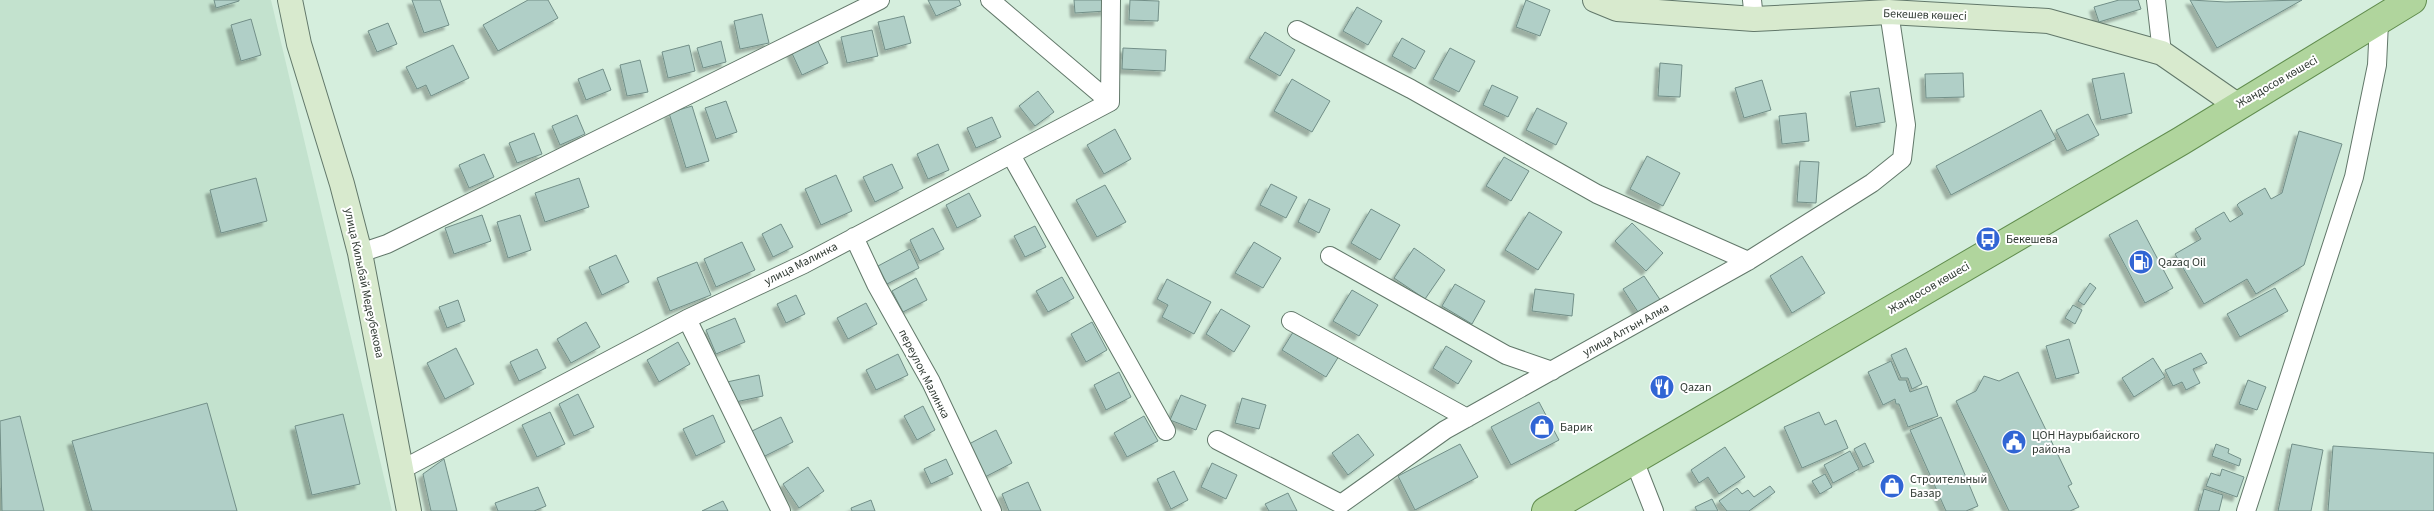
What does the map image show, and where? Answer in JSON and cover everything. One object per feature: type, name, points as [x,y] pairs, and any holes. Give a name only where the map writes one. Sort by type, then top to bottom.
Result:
[{"type":"main road","name":"улица Килыбай Медеубекова","points":[[290,0],[299,44],[342,184],[360,253],[409,511]]},
{"type":"main road","name":"Бекешев көшесі","points":[[1595,0],[1617,9],[1889,12],[2048,21],[2162,53],[2237,105]]},
{"type":"main road","name":"Жандосов көшесі","points":[[1546,511],[2181,141],[2237,105],[2379,22],[2412,0]]},
{"type":"street","points":[[360,253],[387,244],[880,0]]},
{"type":"street","points":[[990,0],[1110,102]]},
{"type":"street","points":[[1110,102],[1111,0]]},
{"type":"street","points":[[2156,0],[2162,53]]},
{"type":"street","name":"улица Алтын Алма","points":[[1217,440],[1341,504],[1445,430],[1748,261],[1872,182],[1902,159],[1906,125],[1889,12]]},
{"type":"street","points":[[2246,511],[2354,177],[2377,65],[2379,22]]},
{"type":"street","points":[[1298,30],[1411,89],[1597,194],[1748,261]]},
{"type":"street","name":"улица Малинка","points":[[401,470],[687,319],[804,264],[1110,102]]},
{"type":"street","points":[[1011,156],[1166,431]]},
{"type":"street","name":"переулок Малинка","points":[[854,237],[876,284],[931,382],[992,511]]},
{"type":"street","points":[[1330,256],[1506,355],[1552,371]]},
{"type":"street","points":[[687,319],[781,511]]},
{"type":"street","points":[[1291,321],[1467,418]]},
{"type":"street","points":[[1634,460],[1654,511]]},
{"type":"shaded area","points":[[0,0],[271,0],[392,511],[0,511]]},
{"type":"building","points":[[214,0],[239,0],[239,1],[216,8]]},
{"type":"building","points":[[412,0],[440,0],[449,25],[424,33]]},
{"type":"building","points":[[528,0],[548,0],[558,18],[498,51],[483,25]]},
{"type":"building","points":[[928,0],[959,0],[961,5],[936,16]]},
{"type":"building","points":[[1074,0],[1106,0],[1106,11],[1075,13]]},
{"type":"building","points":[[1130,0],[1159,1],[1158,21],[1129,20]]},
{"type":"building","points":[[1526,0],[1550,10],[1540,36],[1516,27]]},
{"type":"building","points":[[2119,0],[2138,0],[2141,9],[2099,22],[2094,7]]},
{"type":"building","points":[[2190,0],[2226,2],[2302,0],[2217,48]]},
{"type":"building","points":[[1357,7],[1382,21],[1368,45],[1343,31]]},
{"type":"building","points":[[762,14],[769,43],[740,49],[734,21]]},
{"type":"building","points":[[904,16],[911,43],[885,50],[878,22]]},
{"type":"building","points":[[251,19],[261,55],[241,61],[231,25]]},
{"type":"building","points":[[388,23],[397,44],[377,52],[368,31]]},
{"type":"building","points":[[872,30],[878,56],[847,63],[841,37]]},
{"type":"building","points":[[1265,32],[1295,50],[1280,76],[1249,58]]},
{"type":"building","points":[[816,37],[828,63],[802,75],[790,49]]},
{"type":"building","points":[[1402,38],[1425,51],[1415,69],[1392,56]]},
{"type":"building","points":[[721,41],[726,62],[703,68],[697,48]]},
{"type":"building","points":[[453,45],[469,78],[431,96],[426,85],[417,89],[406,67]]},
{"type":"building","points":[[689,45],[695,71],[668,78],[662,52]]},
{"type":"building","points":[[1123,48],[1166,50],[1165,71],[1122,69]]},
{"type":"building","points":[[1450,48],[1475,61],[1459,92],[1433,79]]},
{"type":"building","points":[[640,60],[648,92],[627,96],[620,65]]},
{"type":"building","points":[[1660,63],[1682,65],[1680,97],[1658,96]]},
{"type":"building","points":[[603,69],[611,90],[586,100],[578,79]]},
{"type":"building","points":[[1963,73],[1964,97],[1926,98],[1925,74]]},
{"type":"building","points":[[2124,73],[2132,113],[2101,120],[2092,79]]},
{"type":"building","points":[[1292,79],[1330,101],[1312,132],[1274,111]]},
{"type":"building","points":[[1762,80],[1771,110],[1744,118],[1735,88]]},
{"type":"building","points":[[1492,85],[1518,97],[1508,117],[1483,105]]},
{"type":"building","points":[[1879,88],[1885,122],[1856,127],[1850,92]]},
{"type":"building","points":[[1038,91],[1054,112],[1035,126],[1019,106]]},
{"type":"building","points":[[726,101],[737,132],[716,139],[705,108]]},
{"type":"building","points":[[692,106],[709,161],[686,168],[669,113]]},
{"type":"building","points":[[1537,108],[1567,123],[1556,145],[1526,130]]},
{"type":"building","points":[[2041,110],[2056,139],[1951,195],[1936,166]]},
{"type":"building","points":[[1806,113],[1809,141],[1782,144],[1779,116]]},
{"type":"building","points":[[2088,114],[2099,135],[2067,151],[2056,130]]},
{"type":"building","points":[[577,115],[585,134],[560,145],[552,126]]},
{"type":"building","points":[[992,117],[1001,137],[976,148],[967,128]]},
{"type":"building","points":[[1115,129],[1131,159],[1104,174],[1087,145]]},
{"type":"building","points":[[2299,131],[2342,144],[2304,265],[2256,294],[2247,279],[2204,304],[2175,254],[2201,239],[2195,229],[2224,212],[2230,222],[2243,214],[2237,205],[2239,203],[2265,188],[2271,199],[2282,193]]},
{"type":"building","points":[[534,133],[542,154],[517,163],[509,143]]},
{"type":"building","points":[[938,144],[949,170],[928,179],[917,154]]},
{"type":"building","points":[[484,154],[494,177],[469,188],[459,165]]},
{"type":"building","points":[[1647,156],[1680,173],[1663,206],[1630,189]]},
{"type":"building","points":[[1504,157],[1529,171],[1511,201],[1486,186]]},
{"type":"building","points":[[1800,161],[1819,162],[1816,203],[1797,202]]},
{"type":"building","points":[[892,164],[903,188],[875,202],[863,177]]},
{"type":"building","points":[[836,175],[852,211],[821,225],[805,189]]},
{"type":"building","points":[[256,178],[267,221],[221,233],[210,190]]},
{"type":"building","points":[[579,178],[589,207],[545,222],[535,193]]},
{"type":"building","points":[[1271,184],[1297,197],[1286,218],[1260,205]]},
{"type":"building","points":[[1105,185],[1126,222],[1097,237],[1076,200]]},
{"type":"building","points":[[969,193],[981,216],[957,228],[946,205]]},
{"type":"building","points":[[1309,199],[1330,209],[1319,233],[1298,222]]},
{"type":"building","points":[[1371,209],[1400,225],[1380,260],[1351,243]]},
{"type":"building","points":[[1529,212],[1562,232],[1538,270],[1505,250]]},
{"type":"building","points":[[482,215],[491,241],[454,254],[445,228]]},
{"type":"building","points":[[520,215],[531,250],[508,258],[497,222]]},
{"type":"building","name":"Qazaq Oil","points":[[2137,220],[2173,288],[2145,303],[2109,235]]},
{"type":"building","points":[[1632,223],[1663,253],[1646,271],[1615,241]]},
{"type":"building","points":[[781,224],[793,247],[773,257],[762,234]]},
{"type":"building","points":[[1035,226],[1046,247],[1025,257],[1014,236]]},
{"type":"building","points":[[933,228],[944,249],[920,261],[910,240]]},
{"type":"building","points":[[742,242],[755,270],[716,287],[704,259]]},
{"type":"building","points":[[1254,242],[1281,258],[1263,288],[1235,273]]},
{"type":"building","points":[[1414,248],[1445,270],[1425,299],[1394,278]]},
{"type":"building","points":[[910,249],[919,268],[887,284],[878,266]]},
{"type":"building","points":[[616,255],[629,282],[602,295],[589,267]]},
{"type":"building","points":[[1802,256],[1825,293],[1792,313],[1770,276]]},
{"type":"building","points":[[697,262],[711,295],[670,311],[657,278]]},
{"type":"building","points":[[1644,276],[1661,301],[1640,315],[1623,289]]},
{"type":"building","points":[[1062,277],[1074,298],[1048,312],[1036,291]]},
{"type":"building","points":[[916,278],[927,300],[903,312],[892,291]]},
{"type":"building","points":[[1167,279],[1211,302],[1194,334],[1162,317],[1168,305],[1157,299]]},
{"type":"building","points":[[2090,283],[2096,288],[2084,305],[2078,301]]},
{"type":"building","points":[[1455,284],[1485,301],[1472,324],[1442,306]]},
{"type":"building","points":[[2275,288],[2288,311],[2240,337],[2227,314]]},
{"type":"building","points":[[1535,289],[1574,294],[1572,316],[1532,311]]},
{"type":"building","points":[[1352,290],[1378,305],[1359,336],[1333,321]]},
{"type":"building","points":[[796,295],[805,314],[786,323],[777,304]]},
{"type":"building","points":[[458,300],[465,321],[447,328],[439,307]]},
{"type":"building","points":[[866,303],[877,324],[848,339],[837,318]]},
{"type":"building","points":[[2073,305],[2082,310],[2075,324],[2065,318]]},
{"type":"building","points":[[1221,309],[1250,326],[1234,352],[1206,334]]},
{"type":"building","points":[[735,318],[745,342],[716,354],[706,330]]},
{"type":"building","points":[[586,322],[600,347],[571,363],[557,339]]},
{"type":"building","points":[[1092,322],[1107,350],[1086,362],[1071,334]]},
{"type":"building","points":[[1295,329],[1339,356],[1326,377],[1282,350]]},
{"type":"building","points":[[2069,339],[2079,373],[2056,379],[2046,346]]},
{"type":"building","points":[[678,342],[690,364],[659,382],[647,360]]},
{"type":"building","points":[[1446,346],[1472,361],[1458,384],[1433,368]]},
{"type":"building","points":[[456,348],[474,384],[445,399],[427,363]]},
{"type":"building","points":[[1906,348],[1922,384],[1912,389],[1908,378],[1901,378],[1891,355]]},
{"type":"building","points":[[537,349],[546,368],[519,381],[510,362]]},
{"type":"building","points":[[2201,353],[2207,363],[2193,369],[2200,383],[2186,390],[2182,382],[2173,386],[2165,370]]},
{"type":"building","points":[[898,354],[908,375],[876,390],[866,370]]},
{"type":"building","points":[[2153,358],[2165,377],[2134,397],[2122,378]]},
{"type":"building","points":[[1891,361],[1899,380],[1906,380],[1910,392],[1927,386],[1938,416],[1908,427],[1899,404],[1896,404],[1895,399],[1883,405],[1868,372]]},
{"type":"building","points":[[1119,372],[1131,397],[1106,410],[1094,385]]},
{"type":"building","name":"ЦОН Наурыбайского района","points":[[2018,372],[2072,484],[2068,486],[2079,507],[2070,511],[2009,511],[1956,401],[1976,391],[1984,376],[1999,381]]},
{"type":"building","points":[[759,375],[763,396],[731,403],[727,382]]},
{"type":"building","points":[[2248,380],[2266,387],[2257,410],[2239,404]]},
{"type":"building","points":[[578,394],[594,427],[574,436],[559,404]]},
{"type":"building","points":[[1181,395],[1206,405],[1196,430],[1170,420]]},
{"type":"building","points":[[1242,398],[1266,405],[1259,429],[1235,423]]},
{"type":"building","points":[[1539,402],[1559,440],[1511,465],[1491,427]]},
{"type":"building","points":[[207,403],[237,511],[92,511],[72,441]]},
{"type":"building","points":[[923,406],[935,430],[917,440],[904,416]]},
{"type":"building","points":[[550,412],[565,444],[537,457],[522,425]]},
{"type":"building","points":[[1819,412],[1825,425],[1836,420],[1848,448],[1802,468],[1784,427]]},
{"type":"building","points":[[343,414],[360,484],[312,495],[295,426]]},
{"type":"building","points":[[713,415],[725,442],[696,456],[683,429]]},
{"type":"building","points":[[20,416],[44,511],[2,511],[0,421]]},
{"type":"building","points":[[1144,416],[1158,441],[1127,457],[1114,433]]},
{"type":"building","points":[[781,417],[793,442],[763,457],[750,432]]},
{"type":"building","points":[[1941,417],[1978,506],[1966,511],[1946,511],[1910,430]]},
{"type":"building","points":[[996,430],[1012,463],[985,477],[969,444]]},
{"type":"building","points":[[1358,434],[1374,455],[1348,475],[1332,453]]},
{"type":"building","points":[[1865,443],[1874,462],[1863,467],[1854,449]]},
{"type":"building","points":[[1460,444],[1478,477],[1415,510],[1398,476]]},
{"type":"building","points":[[2216,444],[2229,449],[2228,453],[2241,459],[2239,466],[2212,456]]},
{"type":"building","points":[[2292,444],[2323,450],[2311,511],[2278,511]]},
{"type":"building","points":[[2333,446],[2434,453],[2434,511],[2328,511]]},
{"type":"building","points":[[1725,447],[1745,477],[1719,494],[1708,477],[1699,483],[1691,470]]},
{"type":"building","points":[[1850,451],[1859,469],[1833,483],[1824,465]]},
{"type":"building","points":[[444,459],[457,511],[431,511],[423,474]]},
{"type":"building","points":[[946,459],[953,474],[931,484],[924,469]]},
{"type":"building","points":[[1212,463],[1237,475],[1226,499],[1201,487]]},
{"type":"building","points":[[808,467],[824,491],[799,508],[783,484]]},
{"type":"building","points":[[2222,469],[2244,477],[2237,497],[2206,486],[2211,473],[2220,476]]},
{"type":"building","points":[[1174,471],[1188,500],[1171,509],[1157,479]]},
{"type":"building","points":[[1825,474],[1832,487],[1820,494],[1812,481]]},
{"type":"building","points":[[1028,482],[1041,511],[1009,511],[1002,494]]},
{"type":"building","points":[[1770,486],[1775,492],[1749,511],[1727,511],[1719,501],[1737,488],[1742,494],[1748,490],[1754,497]]},
{"type":"building","points":[[538,487],[546,506],[534,511],[498,511],[495,503]]},
{"type":"building","points":[[2204,489],[2223,495],[2219,511],[2198,511]]},
{"type":"building","points":[[1288,493],[1297,511],[1269,511],[1265,504]]},
{"type":"building","points":[[1712,499],[1718,511],[1697,511],[1695,507]]},
{"type":"building","points":[[871,500],[875,511],[852,511],[851,508]]},
{"type":"building","points":[[723,501],[728,511],[702,511]]},
{"type":"place","name":"Бекешева","points":[[1988,239]]},
{"type":"place","name":"Qazaq Oil","points":[[2141,262]]},
{"type":"place","name":"Qazan","points":[[1662,387]]},
{"type":"place","name":"Барик","points":[[1542,427]]},
{"type":"place","name":"ЦОН Наурыбайского района","points":[[2014,442]]},
{"type":"place","name":"Строительный Базар","points":[[1892,486]]}]
